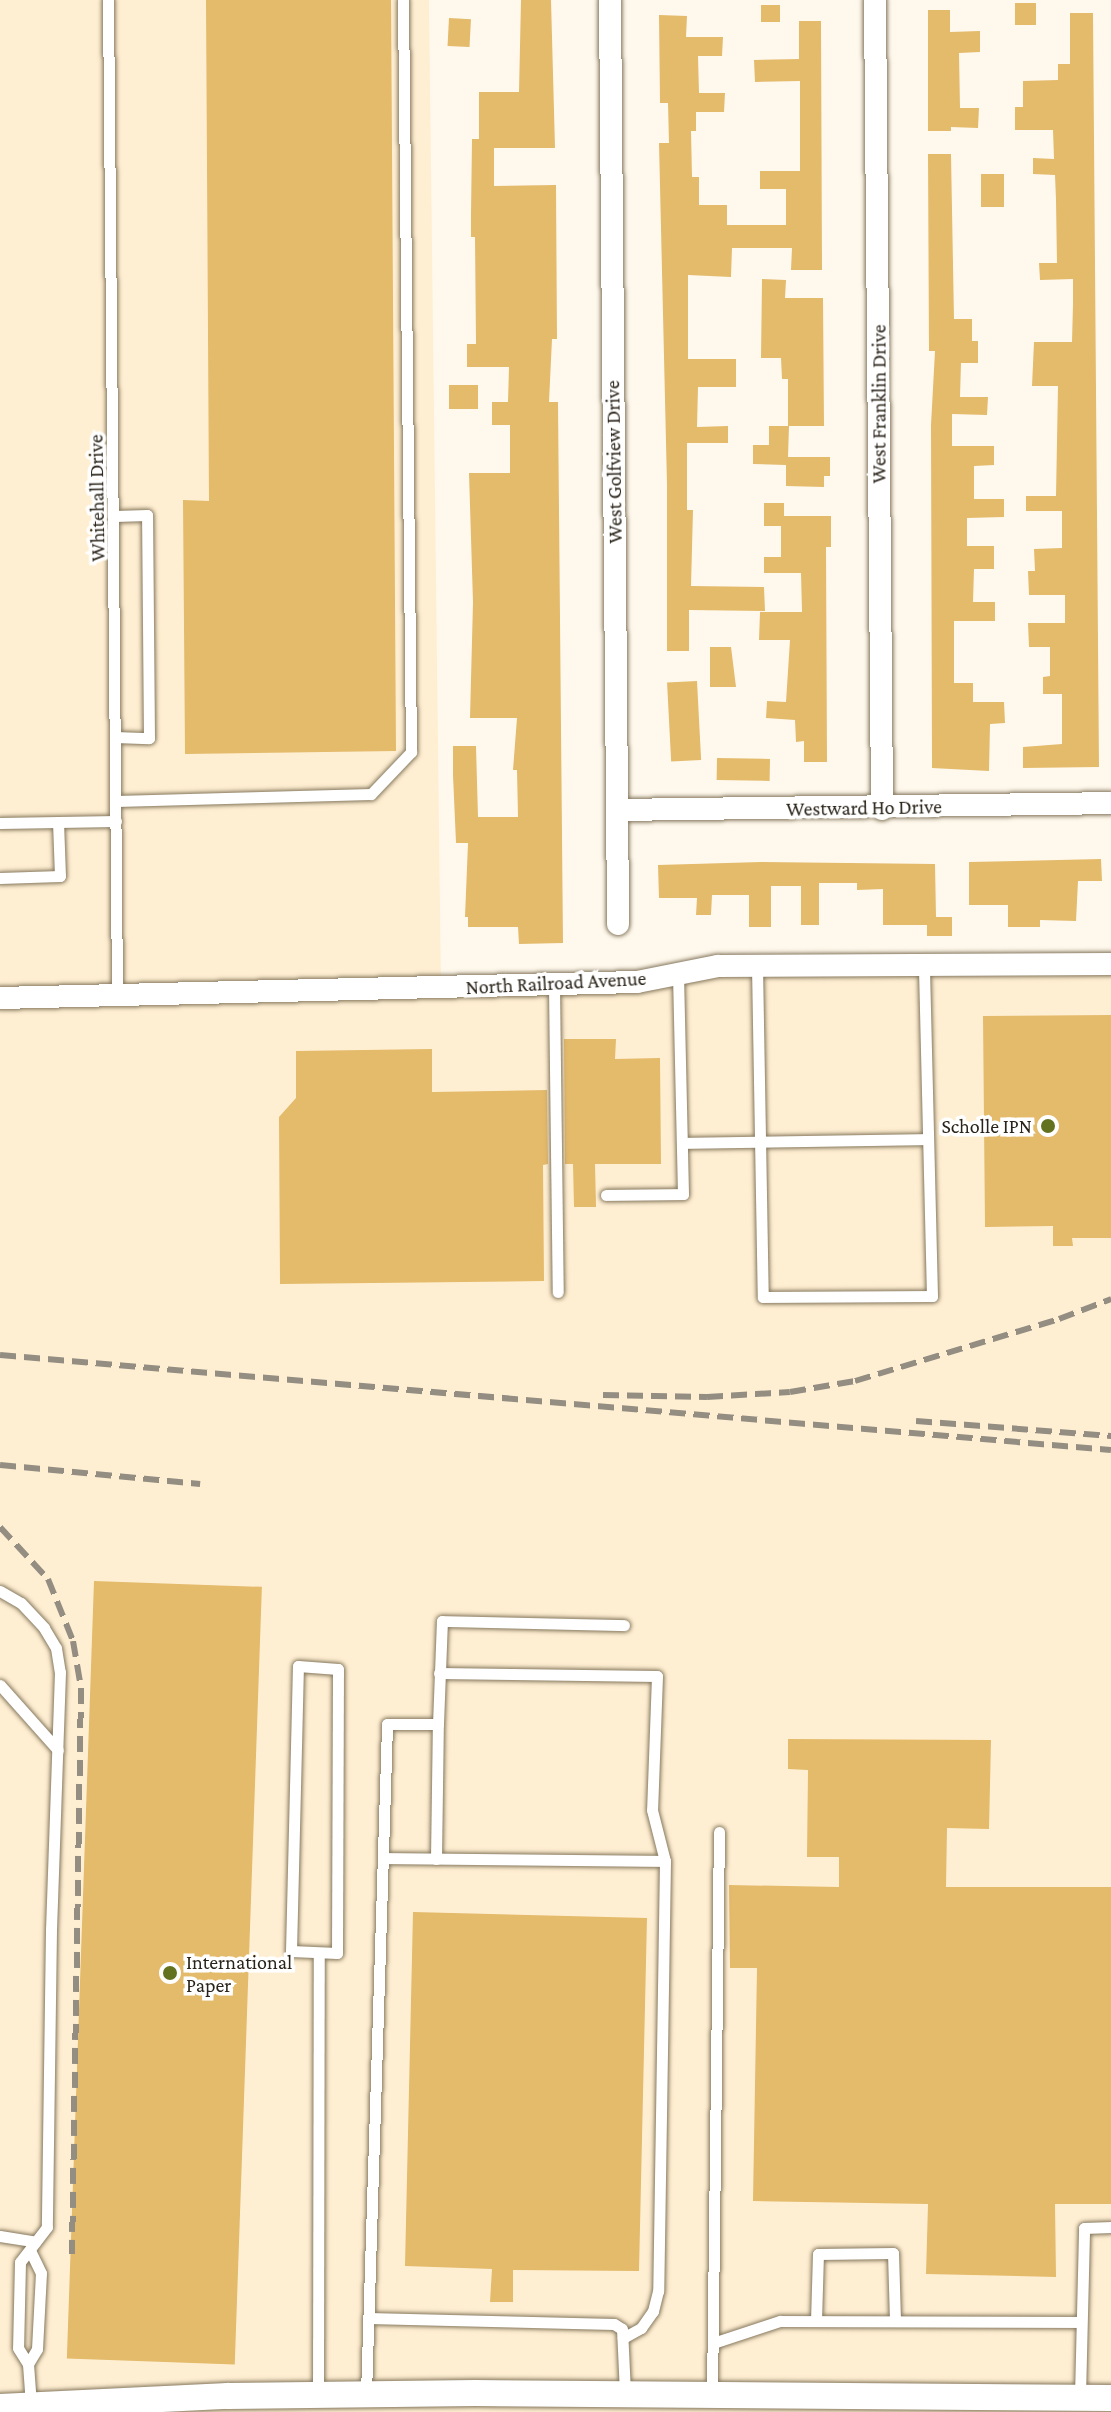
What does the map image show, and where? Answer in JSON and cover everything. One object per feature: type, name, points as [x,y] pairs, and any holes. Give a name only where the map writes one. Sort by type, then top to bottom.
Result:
[{"type":"street","name":"West Golfview Drive","points":[[610,0],[618,924]]},
{"type":"street","name":"West Franklin Drive","points":[[875,0],[882,809]]},
{"type":"street","name":"Westward Ho Drive","points":[[617,810],[882,809],[1111,803]]},
{"type":"street","name":"North Railroad Avenue","points":[[0,998],[554,986],[637,982],[718,966],[1111,964]]},
{"type":"street","points":[[0,2407],[366,2394],[1111,2398]]},
{"type":"lane","name":"Whitehall Drive","points":[[108,0],[117,996]]},
{"type":"lane","points":[[116,801],[371,794],[411,752],[403,0]]},
{"type":"lane","points":[[115,516],[147,515],[149,738],[115,737]]},
{"type":"lane","points":[[0,823],[116,821]]},
{"type":"lane","points":[[0,878],[60,876],[58,822]]},
{"type":"lane","points":[[757,966],[763,1297],[932,1296],[924,965]]},
{"type":"lane","points":[[606,1195],[683,1194],[678,974]]},
{"type":"lane","points":[[554,986],[558,1292]]},
{"type":"lane","points":[[682,1143],[928,1139]]},
{"type":"lane","points":[[0,1591],[21,1603],[56,1648],[60,1672],[51,1929],[47,2227],[20,2262],[18,2348],[28,2364],[31,2405]]},
{"type":"lane","points":[[436,1859],[442,1621],[624,1625]]},
{"type":"lane","points":[[298,1666],[338,1669],[337,1953],[319,1954],[291,1951],[298,1666]]},
{"type":"lane","points":[[439,1673],[657,1676],[652,1810],[665,1861],[658,2291],[653,2311],[641,2328],[623,2338]]},
{"type":"lane","points":[[0,1685],[58,1750]]},
{"type":"lane","points":[[366,2394],[387,1724],[438,1724]]},
{"type":"lane","points":[[712,2395],[719,1832]]},
{"type":"lane","points":[[383,1858],[665,1861]]},
{"type":"lane","points":[[318,2395],[319,1954]]},
{"type":"lane","points":[[1080,2398],[1084,2228],[1111,2227]]},
{"type":"lane","points":[[0,2236],[33,2246]]},
{"type":"lane","points":[[28,2364],[37,2349],[41,2273],[33,2246]]},
{"type":"lane","points":[[816,2321],[818,2254],[893,2253],[895,2321]]},
{"type":"lane","points":[[19,2316],[39,2316]]},
{"type":"lane","points":[[368,2318],[614,2324],[622,2329],[626,2394]]},
{"type":"lane","points":[[713,2343],[780,2321],[1081,2322]]},
{"type":"shaded area","points":[[0,0],[429,0],[441,987],[718,966],[1111,964],[1111,2412],[0,2412]]},
{"type":"building","points":[[206,0],[391,0],[396,751],[185,754],[183,500],[209,501]]},
{"type":"building","points":[[521,0],[551,0],[555,148],[494,148],[494,186],[556,185],[557,339],[552,339],[549,402],[558,402],[563,943],[519,944],[518,927],[468,927],[468,917],[465,917],[468,843],[456,843],[453,746],[476,746],[478,817],[518,817],[517,770],[513,770],[517,718],[470,718],[473,602],[469,473],[510,473],[510,425],[492,425],[492,402],[508,402],[509,367],[467,367],[467,344],[476,344],[475,237],[471,237],[471,214],[472,139],[479,139],[479,92],[519,92]]},
{"type":"building","points":[[1015,3],[1036,3],[1036,25],[1015,25]]},
{"type":"building","points":[[761,5],[780,5],[780,22],[761,22]]},
{"type":"building","points":[[928,10],[950,10],[950,32],[980,31],[980,52],[959,53],[960,108],[979,108],[978,128],[951,127],[951,131],[928,131]]},
{"type":"building","points":[[1070,13],[1093,13],[1099,767],[1023,768],[1023,747],[1062,744],[1062,694],[1043,694],[1043,677],[1050,676],[1050,647],[1029,647],[1028,623],[1065,623],[1065,595],[1029,595],[1028,571],[1035,571],[1034,549],[1062,548],[1062,511],[1026,511],[1026,496],[1056,496],[1058,386],[1032,386],[1034,342],[1072,342],[1073,279],[1040,280],[1039,263],[1057,263],[1055,175],[1033,174],[1033,158],[1054,159],[1053,130],[1015,130],[1015,107],[1023,107],[1023,81],[1058,80],[1058,64],[1070,64]]},
{"type":"building","points":[[659,15],[687,16],[686,37],[723,37],[722,56],[698,56],[699,93],[725,93],[724,112],[696,112],[696,131],[691,131],[692,177],[699,177],[699,205],[727,205],[727,225],[786,225],[786,189],[760,189],[760,171],[800,171],[800,81],[755,82],[754,60],[799,59],[799,21],[821,21],[822,270],[791,270],[792,248],[732,248],[731,277],[688,275],[688,359],[736,359],[736,387],[698,387],[697,427],[728,426],[728,443],[687,443],[687,510],[693,510],[691,586],[764,587],[765,611],[689,610],[689,651],[667,651],[667,485],[659,143],[669,143],[668,103],[660,103]]},
{"type":"building","points":[[449,18],[471,19],[470,47],[448,46]]},
{"type":"building","points":[[928,154],[951,154],[954,319],[972,319],[972,341],[978,341],[978,363],[961,363],[960,397],[988,397],[987,415],[952,414],[952,446],[994,446],[994,465],[974,466],[974,499],[1004,499],[1004,517],[967,518],[967,546],[994,546],[994,569],[974,569],[973,602],[995,602],[995,621],[954,621],[954,683],[973,683],[973,702],[1004,702],[1005,723],[990,724],[989,771],[932,768],[931,425],[935,351],[929,351]]},
{"type":"building","points":[[981,174],[1004,174],[1004,207],[981,207]]},
{"type":"building","points":[[762,279],[786,280],[785,298],[823,298],[824,426],[788,426],[788,379],[782,379],[781,358],[761,358]]},
{"type":"building","points":[[449,385],[478,385],[478,409],[449,409]]},
{"type":"building","points":[[769,426],[789,426],[788,457],[830,457],[830,476],[824,476],[824,487],[786,486],[786,465],[753,464],[753,445],[769,445]]},
{"type":"building","points":[[764,503],[784,503],[784,516],[831,516],[831,547],[826,547],[827,762],[804,762],[804,741],[796,742],[795,720],[766,718],[767,701],[786,702],[790,640],[759,640],[760,612],[802,612],[801,573],[764,573],[764,557],[781,557],[781,526],[764,526]]},
{"type":"building","points":[[710,647],[731,647],[736,687],[710,687]]},
{"type":"building","points":[[697,681],[701,760],[671,761],[667,683]]},
{"type":"building","points":[[717,758],[770,759],[770,781],[717,780]]},
{"type":"building","points":[[1101,859],[1102,881],[1078,881],[1076,921],[1040,920],[1040,927],[1008,927],[1008,905],[969,905],[969,862]]},
{"type":"building","points":[[761,862],[935,864],[936,917],[952,917],[952,936],[927,936],[927,925],[883,925],[883,889],[857,890],[857,883],[819,883],[819,925],[801,925],[801,886],[771,886],[771,927],[749,927],[749,895],[712,895],[711,915],[696,915],[697,898],[659,898],[658,865]]},
{"type":"building","name":"Scholle IPN","points":[[1111,1015],[1111,1238],[1072,1238],[1073,1246],[1053,1246],[1053,1226],[985,1227],[983,1016]]},
{"type":"building","points":[[564,1039],[616,1039],[615,1059],[660,1058],[661,1164],[595,1164],[596,1207],[574,1207],[573,1164],[565,1164]]},
{"type":"building","points":[[432,1049],[432,1092],[547,1090],[548,1164],[543,1165],[544,1281],[280,1284],[279,1117],[296,1098],[296,1051]]},
{"type":"building","name":"International Paper","points":[[94,1581],[262,1587],[235,2364],[67,2359]]},
{"type":"building","points":[[788,1739],[991,1740],[989,1829],[947,1828],[946,1887],[1111,1887],[1111,2204],[1055,2204],[1056,2277],[926,2274],[928,2204],[753,2201],[757,1968],[730,1968],[729,1885],[839,1887],[839,1857],[807,1857],[808,1770],[788,1769]]},
{"type":"building","points":[[413,1912],[647,1918],[639,2271],[513,2270],[513,2302],[490,2302],[492,2269],[405,2266]]},
{"type":"railway","points":[[603,1395],[707,1397],[790,1392],[855,1381],[1059,1319],[1111,1299]]},
{"type":"railway","points":[[0,1355],[1111,1450]]},
{"type":"railway","points":[[916,1421],[1111,1436]]},
{"type":"railway","points":[[0,1465],[200,1484]]},
{"type":"railway","points":[[0,1527],[48,1579],[73,1641],[81,1688],[72,2254]]},
{"type":"place","name":"Scholle IPN","points":[[1048,1126]]},
{"type":"place","name":"International Paper","points":[[170,1973]]}]
